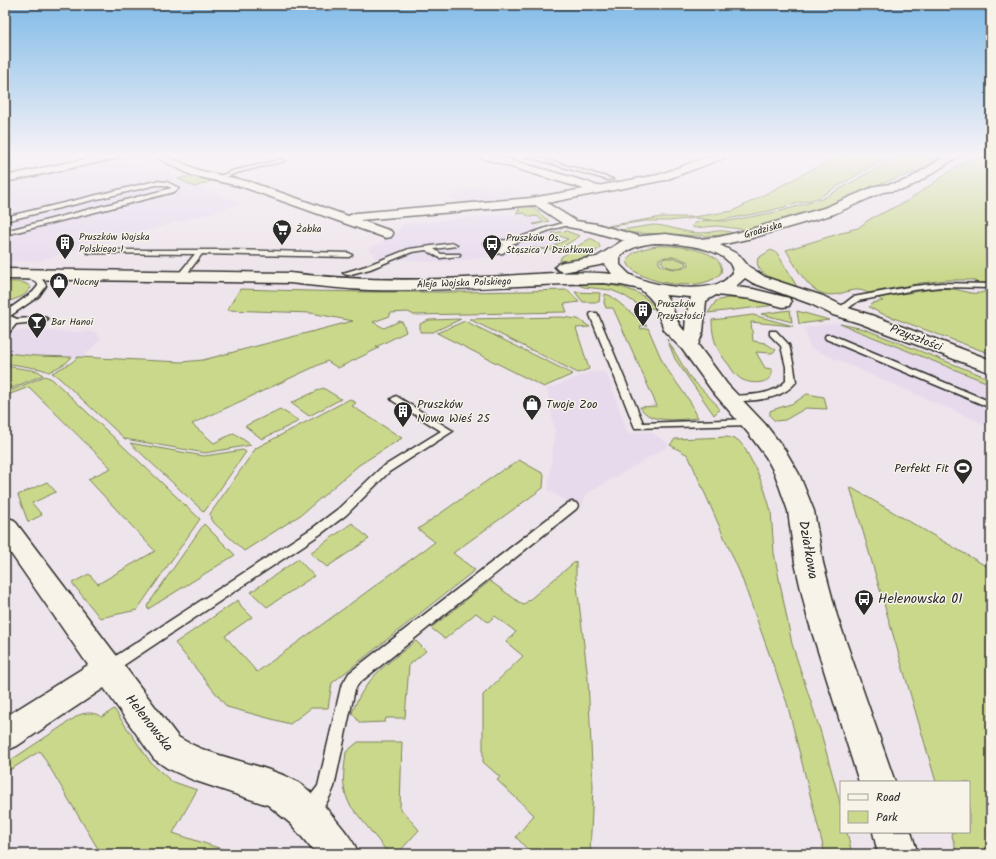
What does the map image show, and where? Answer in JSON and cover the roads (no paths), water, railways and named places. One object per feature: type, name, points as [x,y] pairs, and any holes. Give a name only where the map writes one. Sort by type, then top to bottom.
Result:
[{"type":"main road","name":"Grodziska","points":[[691,242],[719,241],[747,235],[828,211],[863,196]]},
{"type":"main road","name":"Grodziska","points":[[887,200],[894,196]]},
{"type":"main road","name":"Grodziska","points":[[785,238],[847,217]]},
{"type":"main road","name":"Aleja Wojska Polskiego","points":[[290,278],[328,273],[422,274],[525,270],[596,262],[606,258],[615,251],[640,241],[660,239],[691,242]]},
{"type":"main road","name":"Przyszłości","points":[[691,242],[722,251],[729,255],[753,278],[817,300],[839,311],[865,319],[991,367]]},
{"type":"main road","points":[[615,251],[610,263],[612,268],[623,277],[642,285]]},
{"type":"main road","name":"Grodziska","points":[[740,267],[740,255],[747,251]]},
{"type":"main road","points":[[689,346],[694,332],[694,316],[698,299],[713,290],[732,283],[738,279],[740,267]]},
{"type":"main road","name":"Aleja Wojska Polskiego","points":[[5,274],[290,278],[322,283],[441,285],[597,278],[614,279],[679,292],[713,290]]},
{"type":"main road","name":"Działkowa","points":[[642,285],[655,294],[662,302],[671,328],[689,346],[712,378],[751,422],[777,455],[797,498],[801,511],[809,563],[822,616],[877,781]]},
{"type":"main road","name":"Przyszłości","points":[[713,290],[754,294],[807,308],[839,311]]},
{"type":"main road","points":[[892,833],[898,854]]},
{"type":"street","points":[[281,196],[386,234]]},
{"type":"street","points":[[349,220],[356,217],[537,201],[563,196]]},
{"type":"street","points":[[537,201],[572,224],[581,232],[604,240],[615,251]]},
{"type":"street","points":[[572,224],[592,227],[640,241]]},
{"type":"street","name":"Helenowska","points":[[5,526],[166,748],[176,756],[192,764],[281,792],[306,814],[340,854]]},
{"type":"street","points":[[5,735],[108,668]]},
{"type":"lane","points":[[5,219],[101,196]]},
{"type":"lane","points":[[5,233],[152,196]]},
{"type":"lane","points":[[485,240],[510,242],[551,228],[572,224]]},
{"type":"lane","points":[[347,273],[368,268],[406,252],[452,242]]},
{"type":"lane","points":[[492,252],[501,252],[510,242]]},
{"type":"lane","points":[[427,248],[440,256],[458,255]]},
{"type":"lane","points":[[90,252],[349,255]]},
{"type":"lane","points":[[180,276],[200,253]]},
{"type":"lane","points":[[5,316],[36,294],[42,286],[41,282],[30,275]]},
{"type":"lane","points":[[839,311],[856,299],[914,288],[941,285],[991,286]]},
{"type":"lane","points":[[594,315],[639,426],[751,422]]},
{"type":"lane","points":[[5,316],[14,319],[14,322]]},
{"type":"lane","points":[[5,332],[14,322],[44,319]]},
{"type":"lane","points":[[730,399],[774,393],[786,387],[791,382],[790,367],[785,345],[773,333]]},
{"type":"lane","points":[[829,337],[991,405]]},
{"type":"lane","points":[[108,668],[318,530],[342,512],[385,470],[448,431],[396,399]]},
{"type":"lane","points":[[306,814],[323,794],[326,787],[348,687],[354,678],[410,632],[572,506]]},
{"type":"place","name":"Żabka","points":[[282,246]]},
{"type":"place","name":"Pruszków Wojska Polskiego 1","points":[[65,260]]},
{"type":"place","name":"Pruszków Os. Staszica / Działkowa","points":[[492,261]]},
{"type":"place","name":"Nocny","points":[[59,299]]},
{"type":"place","name":"Pruszków Przyszłości","points":[[643,327]]},
{"type":"place","name":"Bar Hanoi","points":[[37,339]]},
{"type":"place","name":"Twoje Zoo","points":[[532,421]]},
{"type":"place","name":"Pruszków Nowa Wieś 25","points":[[403,428]]},
{"type":"place","name":"Perfekt Fit","points":[[963,485]]},
{"type":"place","name":"Helenowska 01","points":[[864,616]]}]
